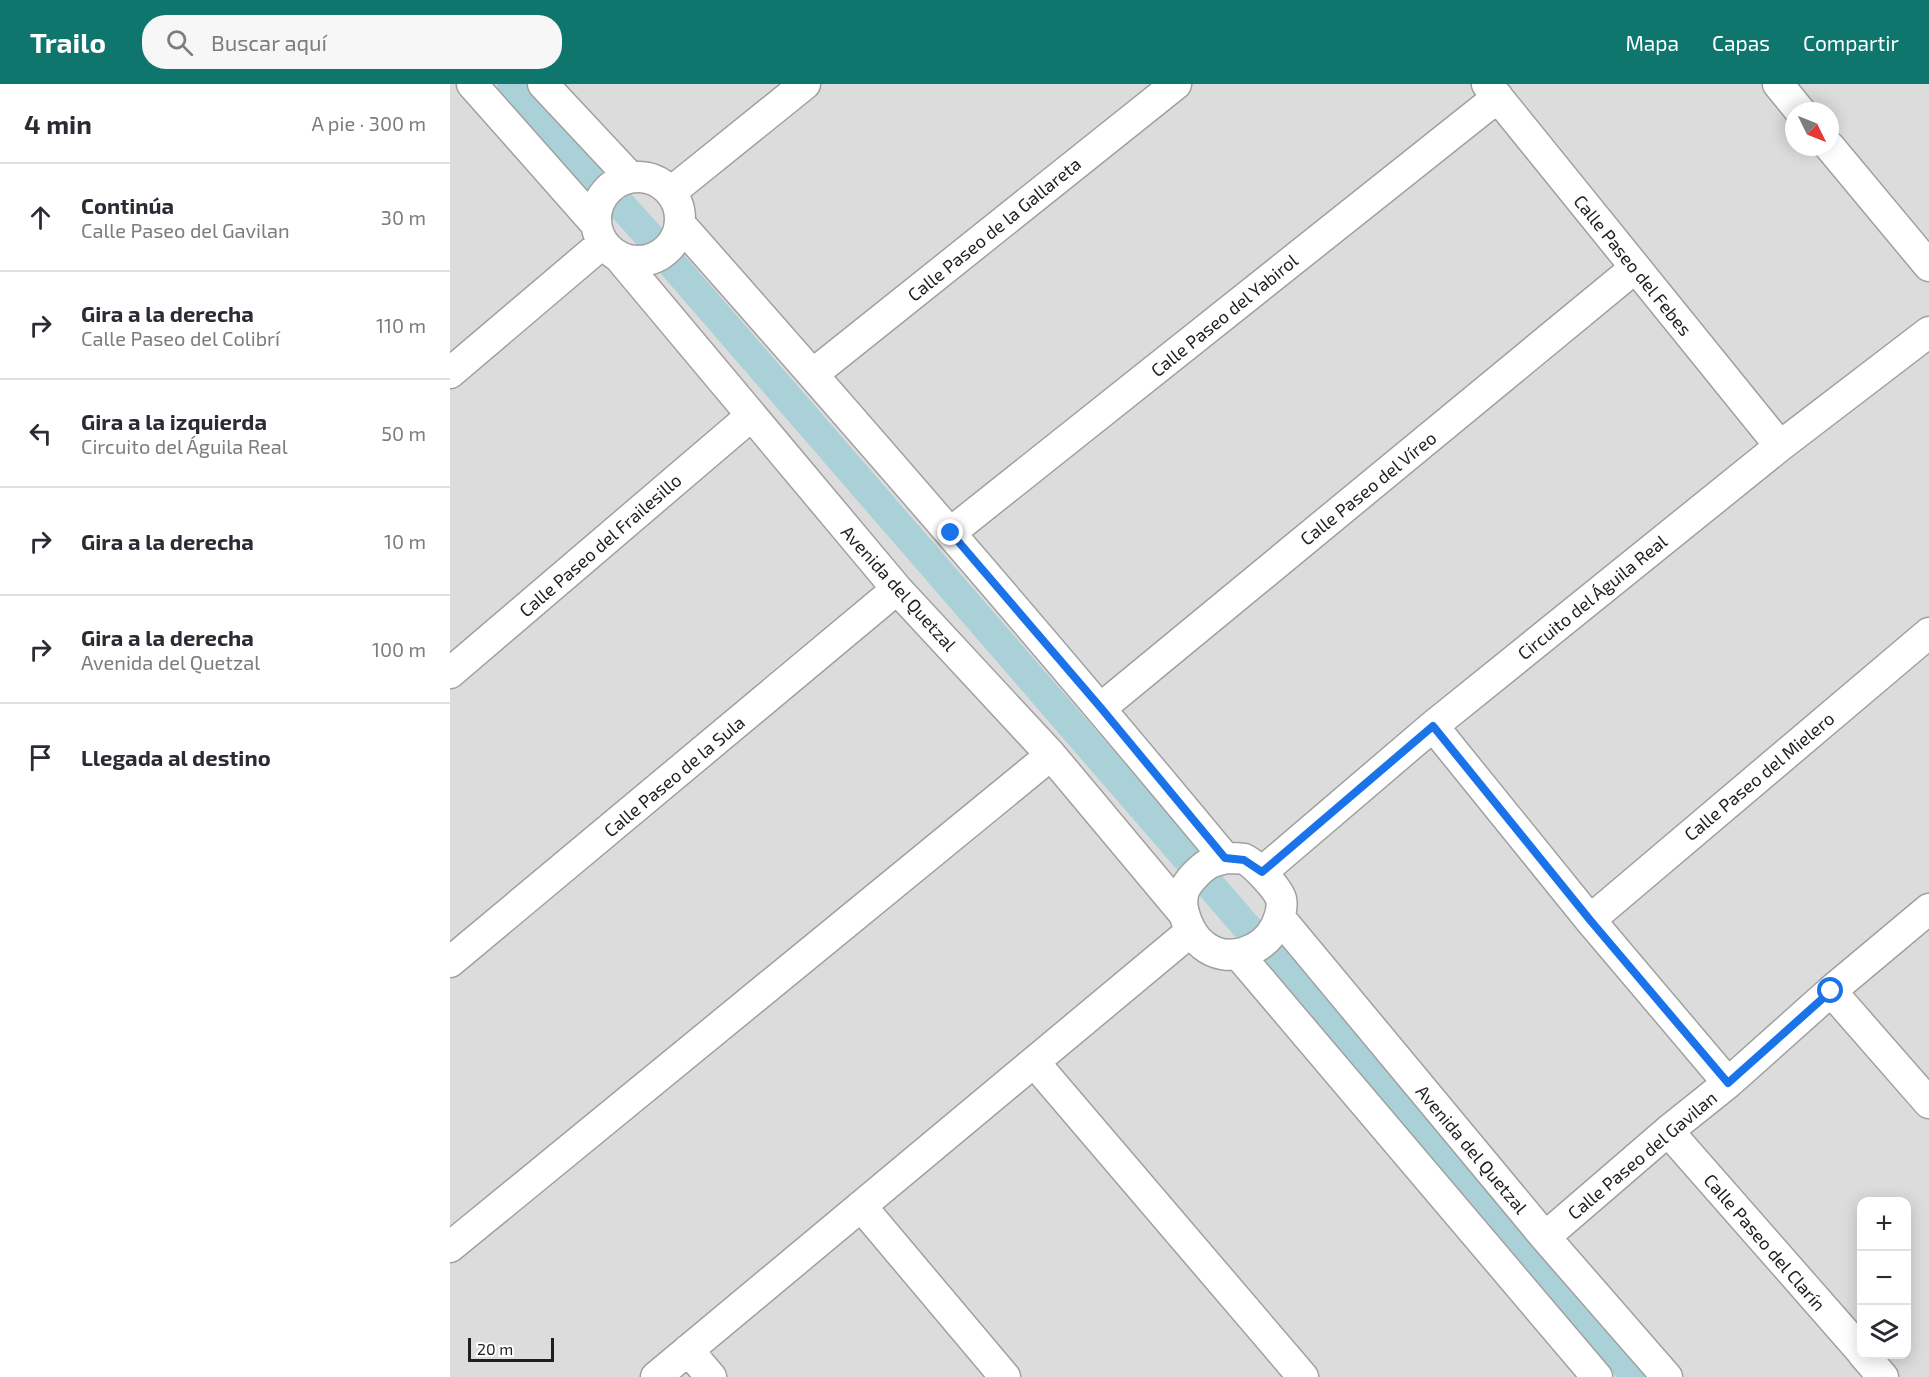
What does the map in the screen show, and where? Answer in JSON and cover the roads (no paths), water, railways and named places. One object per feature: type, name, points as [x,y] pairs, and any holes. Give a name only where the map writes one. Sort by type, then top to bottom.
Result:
[{"type":"street","name":"Avenida del Quetzal","points":[[472,84],[602,230],[751,416],[897,589],[1187,904]]},
{"type":"street","points":[[543,84],[630,177]]},
{"type":"street","points":[[671,192],[805,84]]},
{"type":"street","name":"Calle Paseo de la Gallareta","points":[[813,374],[1176,84]]},
{"type":"street","points":[[1778,84],[1793,102]]},
{"type":"street","name":"Calle Paseo del Febes","points":[[1493,91],[1780,446]]},
{"type":"street","name":"Calle Paseo del Yabirol","points":[[951,533],[1493,91]]},
{"type":"street","points":[[1837,156],[1929,266]]},
{"type":"street","points":[[450,373],[602,230],[610,186],[630,177],[652,178],[671,192],[679,207],[680,224],[673,242],[659,256],[640,262],[602,230]]},
{"type":"street","points":[[680,224],[951,533],[1101,708],[1225,858]]},
{"type":"street","name":"Calle Paseo del Víreo","points":[[1101,708],[1635,268]]},
{"type":"street","name":"Circuito del Águila Real","points":[[1262,872],[1433,726],[1780,446],[1929,332]]},
{"type":"street","name":"Calle Paseo del Frailesillo","points":[[450,673],[751,416]]},
{"type":"street","name":"Calle Paseo de la Sula","points":[[450,962],[897,589]]},
{"type":"street","name":"Calle Paseo del Mielero","points":[[1590,920],[1929,633]]},
{"type":"street","points":[[1433,726],[1590,920],[1728,1083]]},
{"type":"street","points":[[450,1247],[1051,755]]},
{"type":"street","points":[[656,1377],[1034,1062],[1187,904],[1207,864],[1225,858],[1244,860],[1262,872],[1281,899],[1280,918],[1271,935],[1257,948],[1239,955],[1220,954],[1203,946],[1187,904]]},
{"type":"street","name":"Calle Paseo del Gavilan","points":[[1545,1237],[1929,909]]},
{"type":"street","name":"Avenida del Quetzal","points":[[1280,918],[1545,1237],[1667,1377]]},
{"type":"street","points":[[1239,955],[1597,1377]]},
{"type":"street","points":[[1831,991],[1929,1103]]},
{"type":"street","points":[[1034,1062],[1303,1377]]},
{"type":"street","name":"Calle Paseo del Clarín","points":[[1668,1131],[1857,1347]]},
{"type":"street","points":[[861,1206],[1005,1377]]},
{"type":"street","points":[[688,1350],[711,1377]]},
{"type":"street","name":"Calle Paseo del Clarín","points":[[1867,1359],[1883,1377]]},
{"type":"waterway","points":[[512,84],[649,236]]},
{"type":"waterway","points":[[674,266],[1250,931]]},
{"type":"waterway","points":[[1273,958],[1636,1377]]}]
